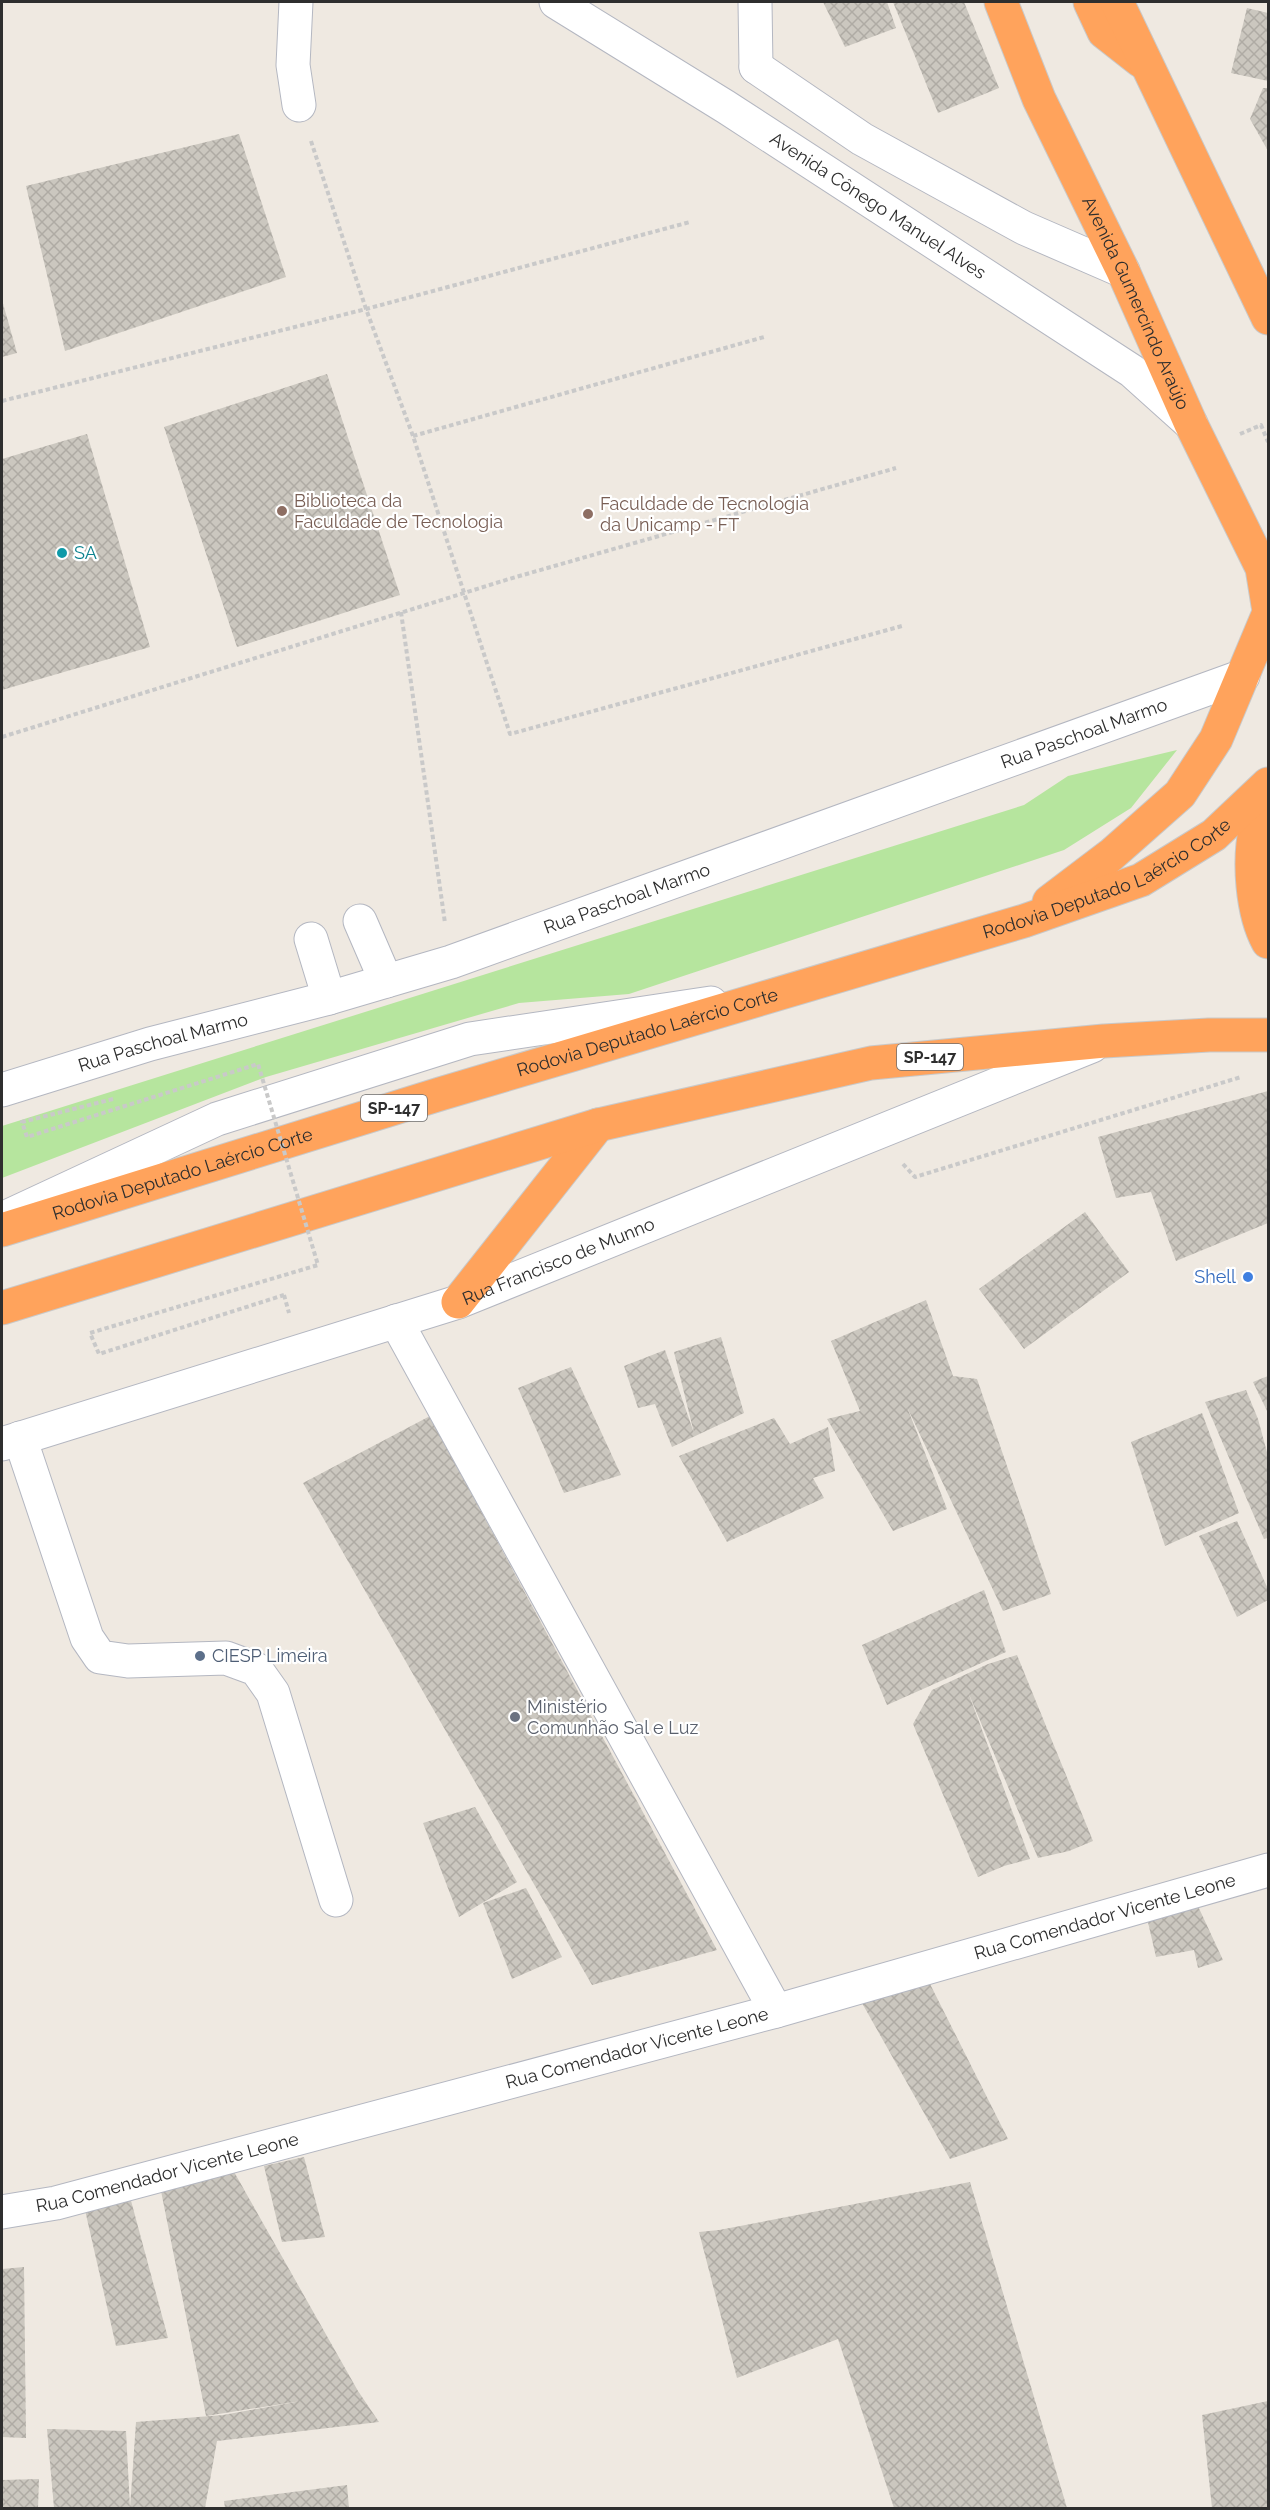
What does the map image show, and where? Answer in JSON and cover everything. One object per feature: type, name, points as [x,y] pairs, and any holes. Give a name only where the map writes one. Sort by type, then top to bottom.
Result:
[{"type":"highway","name":"Avenida Gumercindo Araújo","points":[[1000,2],[1039,99],[1123,271],[1191,424],[1262,568],[1269,605]]},
{"type":"highway","points":[[1090,2],[1104,32],[1147,66]]},
{"type":"highway","points":[[1124,5],[1147,66],[1269,318]]},
{"type":"highway","points":[[1024,921],[1111,855],[1180,794],[1216,739],[1269,615]]},
{"type":"highway","name":"Rodovia Deputado Laércio Corte","points":[[2,1230],[440,1094],[1024,921],[1141,880],[1214,835],[1269,784]]},
{"type":"highway","points":[[1269,796],[1256,827],[1252,881],[1263,933],[1269,942]]},
{"type":"highway","name":"SP-147","points":[[2,1308],[598,1125],[872,1063],[1104,1041],[1209,1035],[1269,1035]]},
{"type":"highway","points":[[458,1302],[598,1125]]},
{"type":"street","points":[[296,2],[293,65],[299,105]]},
{"type":"street","name":"Avenida Cônego Manuel Alves","points":[[556,2],[726,107],[1132,371],[1191,424]]},
{"type":"street","points":[[726,107],[756,68],[755,2]]},
{"type":"street","points":[[756,68],[862,139],[1024,228],[1123,271]]},
{"type":"street","name":"Rua Paschoal Marmo","points":[[2,1090],[150,1044],[329,998],[451,962],[1243,676]]},
{"type":"street","points":[[360,921],[386,981]]},
{"type":"street","points":[[311,939],[329,998]]},
{"type":"street","points":[[2,1219],[217,1119],[470,1039],[787,991]]},
{"type":"street","name":"Rua Francisco de Munno","points":[[10,1441],[458,1302],[1104,1041]]},
{"type":"street","points":[[396,1321],[776,2011]]},
{"type":"street","points":[[10,1441],[87,1638],[100,1657],[128,1661],[226,1658],[256,1669],[273,1694],[336,1900]]},
{"type":"street","name":"Rua Comendador Vicente Leone","points":[[2,2212],[56,2203],[776,2011],[1269,1870]]},
{"type":"path","points":[[299,105],[366,309],[413,436],[510,734],[902,626]]},
{"type":"path","points":[[2,401],[366,309],[690,222]]},
{"type":"path","points":[[413,436],[764,337]]},
{"type":"path","points":[[2,737],[463,593],[896,468]]},
{"type":"path","points":[[401,612],[451,962]]},
{"type":"path","points":[[113,1099],[22,1122],[27,1137],[258,1064],[318,1265],[90,1333],[99,1354],[284,1295]]},
{"type":"path","points":[[873,1134],[915,1177],[1246,1076]]},
{"type":"green space","points":[[1177,750],[1131,808],[1064,850],[629,994],[519,1003],[266,1077],[2,1178],[2,1126],[1024,805],[1068,776]]},
{"type":"building","points":[[823,2],[887,2],[896,28],[845,47]]},
{"type":"building","points":[[893,2],[964,2],[999,88],[938,113]]},
{"type":"building","points":[[1247,8],[1268,13],[1268,81],[1231,73]]},
{"type":"building","points":[[1263,88],[1268,88],[1268,151],[1250,119]]},
{"type":"building","points":[[239,134],[286,277],[65,351],[26,186]]},
{"type":"building","points":[[2,300],[17,353],[2,357]]},
{"type":"building","name":"Biblioteca da Faculdade de Tecnologia","points":[[327,374],[400,595],[237,647],[164,427]]},
{"type":"building","name":"SA","points":[[87,434],[150,647],[2,690],[2,459]]},
{"type":"building","name":"Shell","points":[[1268,1091],[1268,1223],[1176,1261],[1151,1192],[1116,1198],[1098,1137]]},
{"type":"building","points":[[1085,1212],[1129,1272],[1024,1349],[979,1289]]},
{"type":"building","points":[[926,1300],[953,1376],[977,1379],[1051,1594],[1003,1611],[907,1407],[947,1509],[893,1531],[827,1419],[860,1411],[831,1341]]},
{"type":"building","points":[[721,1337],[744,1413],[672,1447],[655,1404],[638,1408],[624,1366],[665,1350],[694,1433],[674,1352]]},
{"type":"building","points":[[571,1367],[621,1475],[564,1493],[518,1388]]},
{"type":"building","points":[[1268,1376],[1268,1413],[1253,1382]]},
{"type":"building","points":[[1246,1390],[1258,1419],[1268,1456],[1268,1538],[1264,1539],[1205,1402]]},
{"type":"building","points":[[1202,1413],[1239,1513],[1165,1546],[1131,1442]]},
{"type":"building","name":"Ministério Comunhão Sal e Luz","points":[[430,1416],[717,1950],[592,1985],[303,1483]]},
{"type":"building","points":[[774,1418],[790,1444],[828,1427],[835,1471],[813,1478],[824,1498],[727,1542],[679,1456]]},
{"type":"building","points":[[1237,1521],[1268,1589],[1268,1600],[1237,1617],[1199,1536]]},
{"type":"building","points":[[984,1590],[1006,1652],[887,1705],[862,1645]]},
{"type":"building","points":[[1017,1655],[1093,1841],[1069,1851],[1038,1858],[968,1692],[1030,1859],[1004,1866],[978,1877],[913,1724],[932,1690],[988,1664]]},
{"type":"building","points":[[475,1807],[517,1882],[459,1917],[423,1823]]},
{"type":"building","points":[[526,1888],[562,1957],[512,1979],[483,1903]]},
{"type":"building","points":[[1197,1904],[1223,1960],[1198,1968],[1194,1950],[1156,1957],[1147,1918]]},
{"type":"building","points":[[930,1984],[1008,2139],[950,2159],[862,2003]]},
{"type":"building","points":[[304,2157],[325,2237],[282,2242],[264,2166]]},
{"type":"building","points":[[233,2170],[358,2391],[379,2422],[217,2441],[205,2508],[130,2508],[136,2422],[223,2415],[301,2401],[206,2416],[161,2191]]},
{"type":"building","points":[[970,2182],[1067,2508],[894,2508],[838,2339],[737,2378],[699,2232]]},
{"type":"building","points":[[130,2197],[168,2338],[116,2346],[85,2210]]},
{"type":"building","points":[[24,2267],[26,2438],[2,2437],[2,2269]]},
{"type":"building","points":[[1268,2401],[1268,2508],[1212,2508],[1202,2415]]},
{"type":"building","points":[[47,2429],[126,2431],[130,2508],[54,2508]]},
{"type":"building","points":[[39,2479],[38,2508],[2,2508],[2,2480]]},
{"type":"building","points":[[347,2485],[349,2508],[225,2508],[224,2501]]},
{"type":"place","name":"Biblioteca da Faculdade de Tecnologia","points":[[282,511]]},
{"type":"place","name":"Faculdade de Tecnologia da Unicamp - FT","points":[[588,514]]},
{"type":"place","name":"SA","points":[[62,553]]},
{"type":"place","name":"Shell","points":[[1248,1277]]},
{"type":"place","name":"CIESP Limeira","points":[[200,1656]]},
{"type":"place","name":"Ministério Comunhão Sal e Luz","points":[[515,1717]]}]
